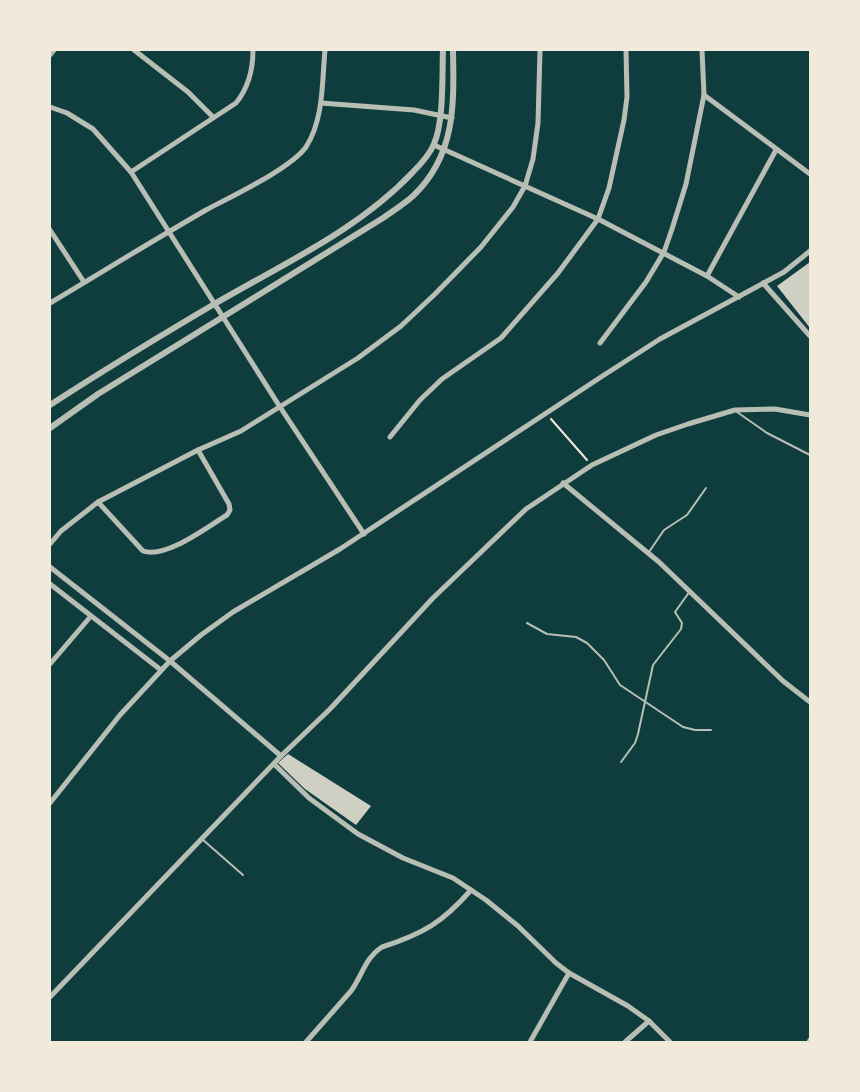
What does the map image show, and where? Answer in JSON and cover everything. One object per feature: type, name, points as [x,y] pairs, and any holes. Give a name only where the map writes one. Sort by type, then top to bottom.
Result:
[{"type":"street","points":[[50,55],[54,50]]},
{"type":"street","points":[[134,50],[188,92],[213,117]]},
{"type":"street","points":[[131,172],[236,103],[244,93],[251,77],[253,50]]},
{"type":"street","points":[[50,303],[288,164],[305,148],[315,128],[321,103],[325,50]]},
{"type":"street","points":[[50,405],[358,220],[393,193],[434,145],[440,115],[443,50]]},
{"type":"street","points":[[50,428],[98,394],[383,219],[413,195],[432,173],[445,149],[452,118],[453,50]]},
{"type":"street","points":[[50,544],[61,531],[98,501],[198,450],[241,431],[358,358],[401,326],[481,247],[513,207],[525,186],[533,159],[538,123],[540,50]]},
{"type":"street","points":[[390,437],[420,400],[442,379],[501,338],[558,273],[598,219],[613,170],[627,97],[626,50]]},
{"type":"street","points":[[600,343],[646,282],[664,252],[686,184],[704,95],[702,50]]},
{"type":"street","points":[[704,95],[810,174]]},
{"type":"street","points":[[321,103],[414,110],[452,118]]},
{"type":"street","points":[[50,107],[67,113],[93,129],[131,172],[280,407],[364,534]]},
{"type":"street","points":[[434,145],[598,219],[664,252],[739,297]]},
{"type":"street","points":[[707,276],[776,150]]},
{"type":"street","points":[[50,230],[84,282]]},
{"type":"street","points":[[50,803],[120,715],[161,670],[233,612],[364,534],[660,339],[784,272],[810,250]]},
{"type":"street","points":[[764,283],[810,336]]},
{"type":"street","points":[[50,998],[470,561],[526,509],[592,465],[656,435],[735,410],[775,409],[810,415]]},
{"type":"street","points":[[98,501],[143,551],[151,554],[166,551],[227,515],[230,510],[229,504],[198,450]]},
{"type":"street","points":[[563,483],[690,591],[783,681],[810,702]]},
{"type":"street","points":[[50,567],[170,661],[281,756]]},
{"type":"street","points":[[50,584],[161,670]]},
{"type":"street","points":[[50,664],[91,616]]},
{"type":"street","points":[[274,764],[309,798],[358,834],[403,858],[453,879],[471,890],[518,926],[569,973],[606,993],[649,1021],[670,1042]]},
{"type":"street","points":[[306,1042],[351,991],[367,960],[374,952],[436,924],[451,913],[471,890]]},
{"type":"street","points":[[530,1042],[569,973]]},
{"type":"street","points":[[625,1042],[649,1021]]},
{"type":"lane","points":[[735,410],[767,433],[810,455]]},
{"type":"lane","points":[[648,554],[664,530],[687,515],[706,488]]},
{"type":"lane","points":[[621,762],[635,743],[653,665],[681,629],[682,623],[675,612],[690,591]]},
{"type":"lane","points":[[527,623],[547,634],[576,637],[587,643],[604,660],[620,685],[683,727],[711,730]]},
{"type":"lane","points":[[202,839],[243,875]]},
{"type":"path","points":[[545,413],[592,465]]},
{"type":"building","points":[[810,262],[810,328],[777,286]]},
{"type":"building","points":[[288,754],[371,806],[356,825],[305,789],[278,763]]}]
